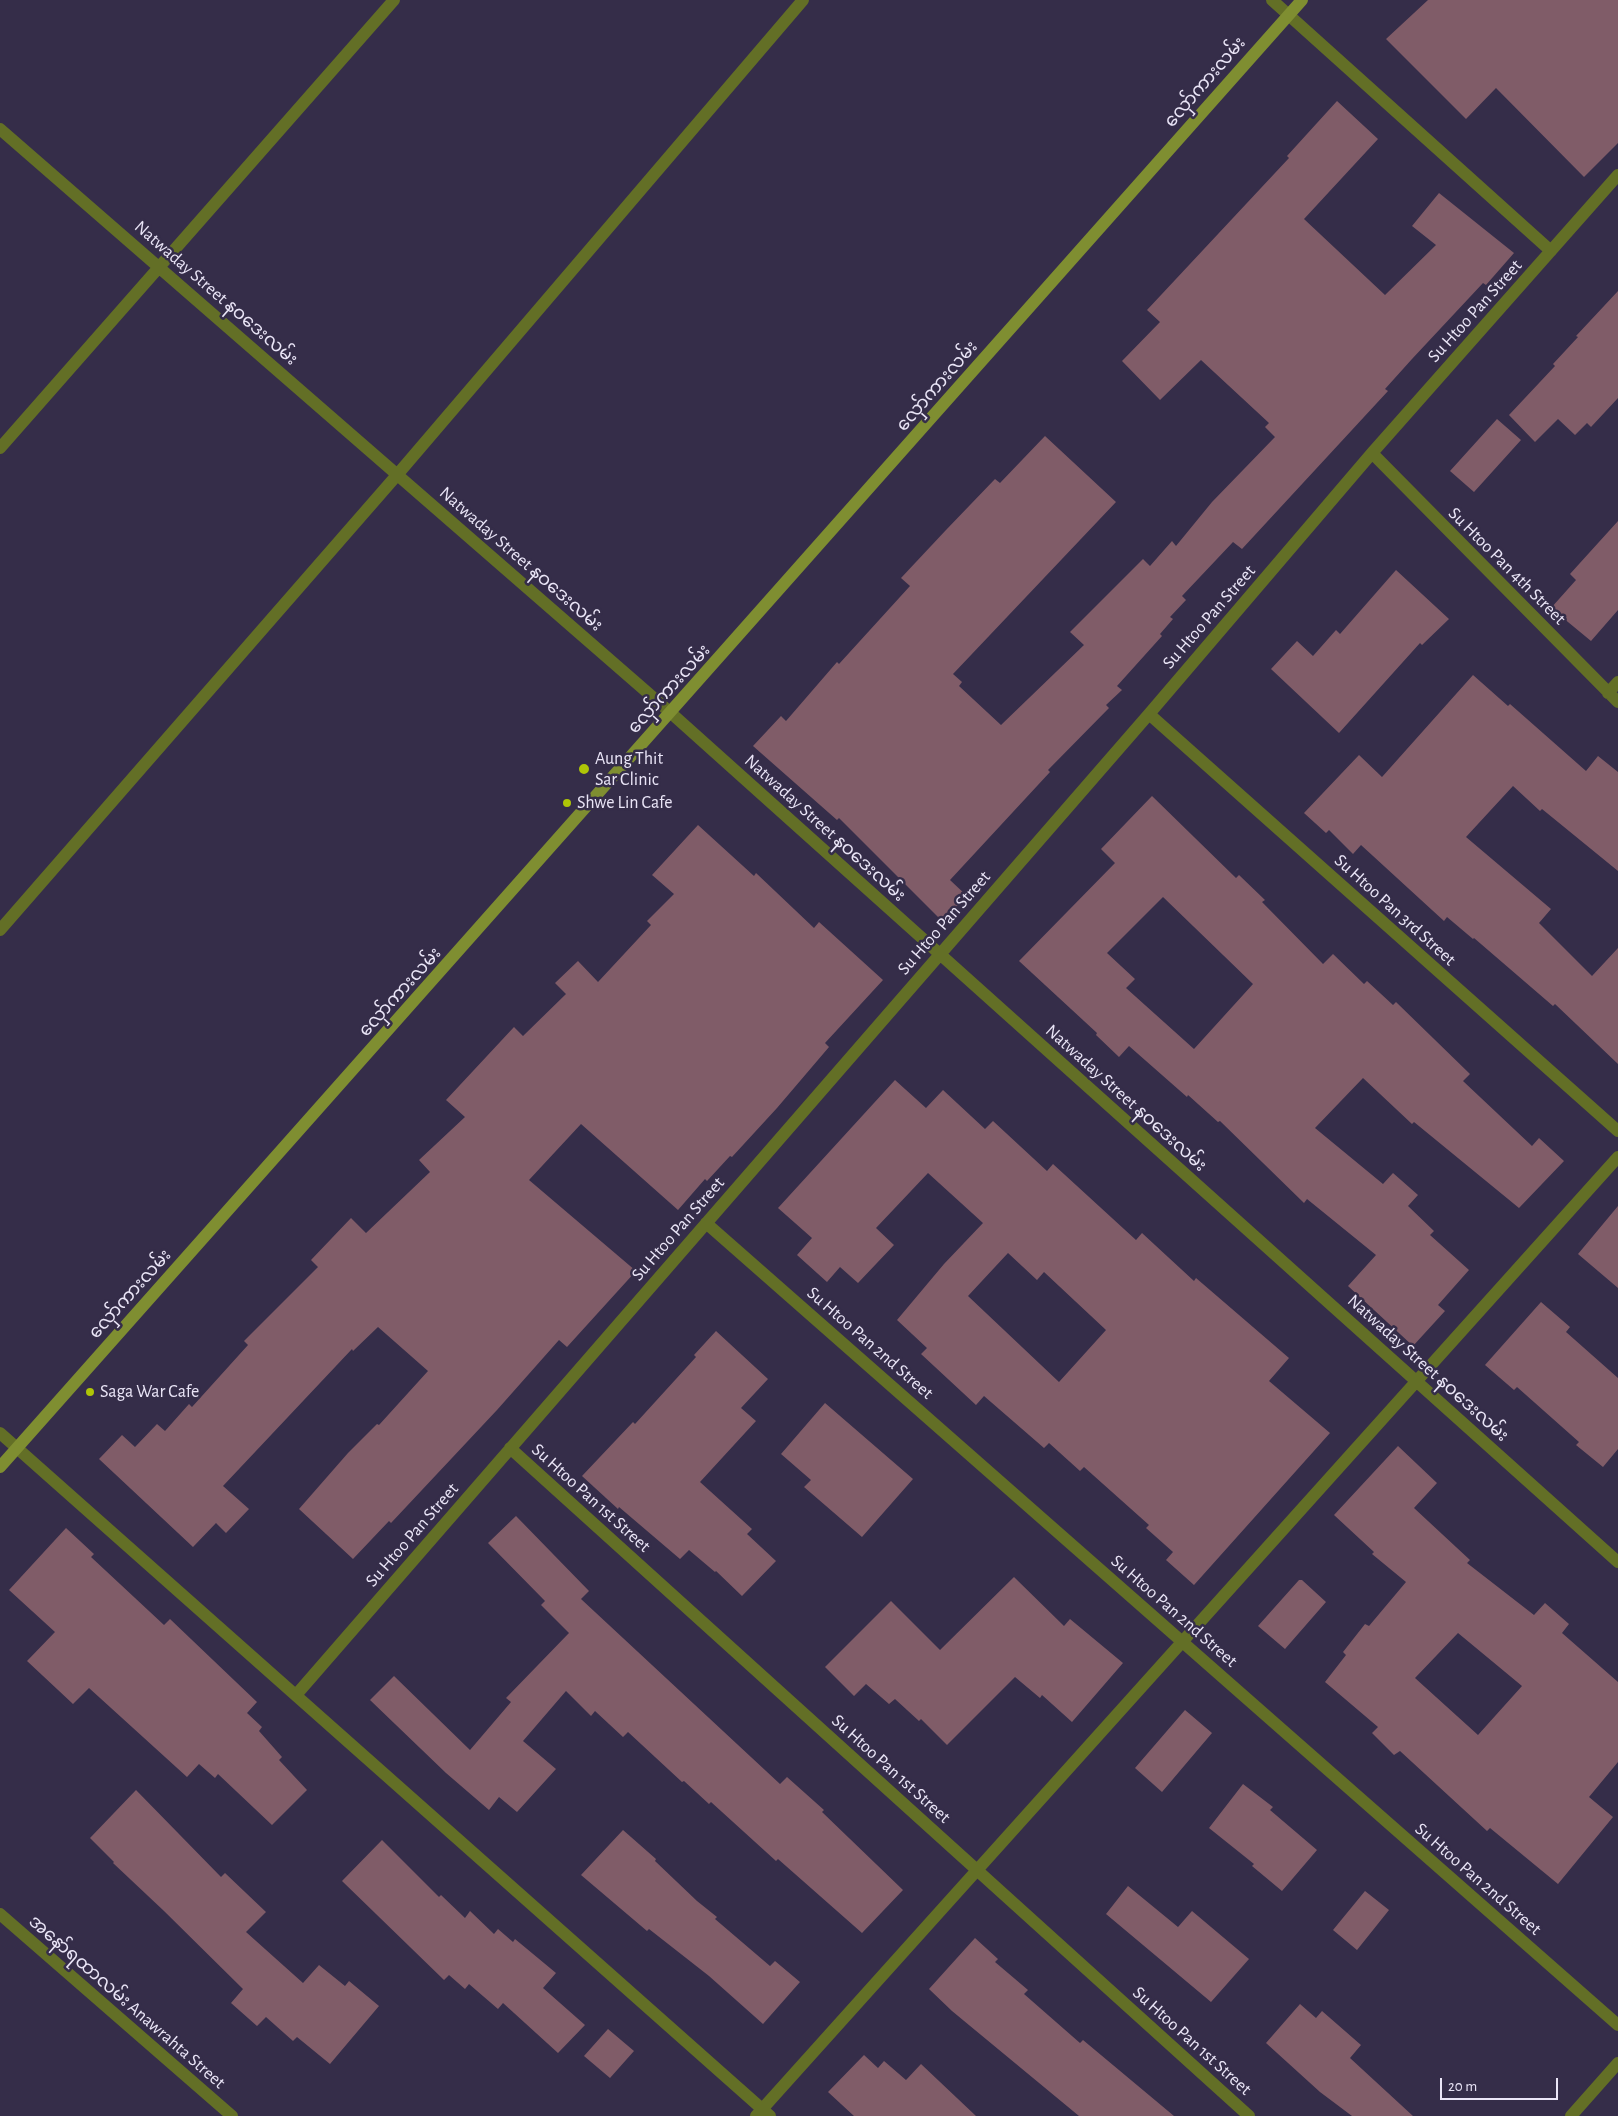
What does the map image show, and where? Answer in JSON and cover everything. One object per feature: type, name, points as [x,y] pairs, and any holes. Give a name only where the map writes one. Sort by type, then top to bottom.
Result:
[{"type":"main road","name":"လှော်ကားလမ်း","points":[[0,1467],[1302,0]]},
{"type":"street","points":[[0,448],[394,0]]},
{"type":"street","points":[[0,930],[397,475],[803,0]]},
{"type":"street","points":[[1272,0],[1551,251]]},
{"type":"street","name":"Natwaday Street နဝဒေးလမ်း","points":[[0,129],[671,713],[1618,1562]]},
{"type":"street","name":"Su Htoo Pan Street","points":[[296,1695],[1149,714],[1372,453],[1618,174]]},
{"type":"street","name":"Su Htoo Pan 4th Street","points":[[1372,453],[1618,702]]},
{"type":"street","points":[[1608,693],[1618,682]]},
{"type":"street","name":"Su Htoo Pan 3rd Street","points":[[1149,714],[1618,1131]]},
{"type":"street","points":[[0,1433],[296,1695],[763,2114],[977,1870],[1618,1157]]},
{"type":"street","name":"Su Htoo Pan 2nd Street","points":[[706,1223],[1618,2025]]},
{"type":"street","name":"Su Htoo Pan 1st Street","points":[[510,1448],[1249,2116]]},
{"type":"street","name":"အနော်ရထာလမ်း Anawrahta Street","points":[[0,1914],[232,2116]]},
{"type":"street","points":[[1571,2116],[1618,2063]]},
{"type":"building","points":[[1428,0],[1618,0],[1618,143],[1584,177],[1496,88],[1466,119],[1386,39]]},
{"type":"building","points":[[1337,101],[1378,139],[1304,219],[1385,295],[1436,245],[1412,226],[1439,193],[1514,253],[1486,285],[1483,283],[1412,359],[1385,389],[1388,391],[1242,549],[1233,542],[1182,596],[1186,600],[1170,617],[1173,619],[1160,634],[1162,636],[1117,686],[1122,690],[1106,705],[1109,708],[1048,770],[1050,772],[950,880],[967,896],[942,921],[839,818],[837,820],[753,746],[781,716],[786,721],[837,662],[839,664],[910,586],[901,578],[946,530],[995,479],[1000,483],[1045,436],[1116,502],[953,674],[962,682],[959,686],[1001,725],[1084,645],[1070,632],[1143,559],[1150,566],[1172,541],[1176,546],[1212,502],[1275,437],[1265,427],[1269,423],[1201,360],[1160,400],[1122,361],[1160,322],[1147,310],[1289,158],[1287,156]]},
{"type":"building","points":[[1618,291],[1618,398],[1591,427],[1587,423],[1575,435],[1558,419],[1535,442],[1509,415],[1555,366],[1553,364],[1578,337],[1576,336]]},
{"type":"building","points":[[1497,419],[1521,440],[1474,492],[1450,471]]},
{"type":"building","points":[[1618,521],[1618,610],[1591,641],[1551,608],[1576,580],[1570,574]]},
{"type":"building","points":[[1396,570],[1449,619],[1422,645],[1420,643],[1339,733],[1271,669],[1297,641],[1313,656],[1336,630],[1340,634]]},
{"type":"building","points":[[1473,675],[1508,706],[1510,704],[1586,771],[1598,756],[1618,772],[1618,871],[1542,809],[1540,811],[1513,786],[1466,837],[1551,909],[1539,923],[1592,976],[1618,948],[1618,1064],[1555,1004],[1553,1006],[1447,917],[1444,921],[1361,845],[1353,854],[1329,830],[1326,833],[1304,813],[1359,755],[1382,777]]},
{"type":"building","points":[[1152,796],[1236,878],[1239,875],[1265,900],[1262,902],[1323,964],[1333,954],[1364,984],[1367,981],[1393,1005],[1396,1002],[1470,1074],[1463,1081],[1532,1146],[1539,1138],[1564,1161],[1519,1208],[1414,1122],[1412,1124],[1363,1078],[1315,1128],[1383,1184],[1393,1173],[1418,1195],[1408,1206],[1434,1231],[1430,1235],[1469,1270],[1438,1305],[1445,1311],[1413,1346],[1348,1286],[1376,1255],[1307,1199],[1304,1203],[1220,1121],[1218,1122],[1188,1095],[1187,1097],[1129,1046],[1119,1057],[1096,1035],[1097,1033],[1019,961],[1115,863],[1101,849]],"holes":[[[1163,897],[1253,984],[1194,1049],[1126,988],[1135,979],[1107,953]]]},
{"type":"building","points":[[698,825],[754,876],[756,873],[814,928],[819,922],[883,980],[825,1043],[829,1047],[777,1108],[732,1157],[730,1156],[707,1181],[705,1179],[678,1210],[581,1124],[529,1180],[636,1271],[567,1347],[559,1340],[497,1410],[391,1523],[389,1521],[353,1559],[299,1509],[348,1453],[377,1424],[379,1425],[428,1371],[378,1327],[353,1351],[352,1349],[223,1486],[249,1509],[226,1533],[216,1523],[193,1547],[99,1459],[122,1435],[135,1447],[157,1424],[165,1431],[189,1404],[192,1407],[248,1345],[244,1341],[318,1267],[311,1260],[351,1218],[366,1233],[430,1172],[419,1160],[465,1117],[446,1100],[514,1027],[523,1036],[566,994],[555,983],[578,961],[598,982],[651,925],[647,921],[674,894],[652,875]]},
{"type":"building","points":[[895,1080],[926,1108],[943,1090],[985,1129],[993,1121],[1047,1171],[1053,1164],[1136,1240],[1142,1233],[1194,1281],[1196,1278],[1289,1358],[1269,1381],[1330,1433],[1194,1585],[1166,1560],[1173,1552],[1146,1528],[1149,1525],[1084,1467],[1080,1471],[1049,1443],[1044,1448],[984,1396],[976,1405],[921,1354],[927,1348],[897,1320],[944,1264],[983,1223],[928,1173],[876,1228],[894,1245],[858,1283],[840,1267],[827,1282],[797,1255],[812,1238],[778,1208]],"holes":[[[1008,1253],[1037,1280],[1044,1272],[1106,1330],[1059,1382],[968,1296]]]},
{"type":"building","points":[[1618,1206],[1618,1288],[1578,1254]]},
{"type":"building","points":[[1541,1302],[1570,1327],[1566,1332],[1618,1378],[1618,1449],[1603,1467],[1576,1445],[1579,1442],[1517,1387],[1514,1390],[1485,1365]]},
{"type":"building","points":[[716,1331],[768,1379],[741,1408],[756,1421],[700,1482],[752,1529],[747,1534],[776,1561],[742,1596],[716,1571],[689,1550],[680,1559],[619,1507],[618,1509],[582,1476],[633,1422],[635,1424],[696,1357],[694,1355]]},
{"type":"building","points":[[825,1403],[913,1479],[862,1537],[804,1487],[811,1480],[781,1454]]},
{"type":"building","points":[[1398,1446],[1437,1483],[1414,1508],[1470,1560],[1467,1563],[1534,1615],[1545,1603],[1569,1624],[1562,1633],[1618,1682],[1618,1762],[1589,1797],[1613,1817],[1558,1884],[1490,1828],[1487,1831],[1400,1751],[1394,1755],[1372,1733],[1378,1727],[1325,1682],[1346,1655],[1343,1652],[1365,1624],[1369,1626],[1406,1582],[1372,1554],[1374,1552],[1334,1515]],"holes":[[[1458,1633],[1522,1686],[1478,1735],[1415,1678]]]},
{"type":"building","points":[[516,1516],[589,1591],[581,1599],[780,1784],[787,1777],[824,1810],[822,1812],[903,1890],[862,1933],[778,1859],[776,1861],[711,1802],[709,1804],[684,1781],[682,1782],[628,1732],[623,1737],[595,1711],[591,1716],[566,1691],[523,1741],[556,1769],[517,1812],[499,1797],[489,1810],[446,1773],[370,1700],[394,1676],[470,1750],[511,1702],[506,1698],[569,1633],[541,1605],[545,1601],[488,1543]]},
{"type":"building","points":[[66,1528],[94,1554],[91,1557],[164,1625],[170,1619],[257,1702],[247,1713],[262,1727],[259,1731],[282,1757],[279,1760],[307,1790],[272,1825],[218,1774],[215,1778],[199,1764],[187,1777],[89,1688],[73,1704],[27,1661],[55,1632],[9,1590]]},
{"type":"building","points":[[1014,1577],[1064,1626],[1070,1619],[1123,1663],[1072,1722],[1042,1695],[1040,1698],[1015,1677],[947,1745],[921,1719],[919,1721],[895,1699],[889,1704],[866,1684],[854,1696],[825,1667],[891,1601],[940,1650]]},
{"type":"building","points":[[1299,1580],[1302,1580],[1326,1602],[1285,1649],[1258,1626]]},
{"type":"building","points":[[1185,1710],[1212,1733],[1162,1792],[1135,1768]]},
{"type":"building","points":[[1243,1784],[1273,1807],[1270,1810],[1317,1850],[1282,1891],[1252,1866],[1254,1864],[1209,1828]]},
{"type":"building","points":[[136,1790],[221,1877],[225,1873],[266,1912],[246,1932],[303,1983],[319,1965],[345,1986],[349,1981],[379,2006],[330,2064],[297,2037],[293,2041],[266,2017],[257,2026],[231,2003],[243,1989],[113,1863],[90,1838]]},
{"type":"building","points":[[623,1830],[656,1859],[655,1861],[697,1901],[717,1917],[715,1919],[770,1966],[775,1961],[800,1982],[763,2024],[709,1976],[649,1929],[647,1931],[581,1875]]},
{"type":"building","points":[[382,1840],[439,1897],[441,1895],[465,1918],[470,1911],[494,1934],[498,1929],[513,1942],[515,1939],[556,1973],[543,1988],[585,2025],[558,2053],[503,2003],[498,2009],[469,1984],[465,1989],[449,1975],[444,1980],[342,1881]]},
{"type":"building","points":[[1128,1886],[1178,1927],[1192,1911],[1249,1959],[1211,2002],[1106,1914]]},
{"type":"building","points":[[1365,1891],[1389,1910],[1357,1950],[1333,1930]]},
{"type":"building","points":[[975,1938],[998,1959],[995,1962],[1028,1990],[1024,1994],[1080,2043],[1083,2040],[1174,2116],[1079,2116],[952,2011],[929,1989]]},
{"type":"building","points":[[1300,2004],[1316,2018],[1322,2011],[1361,2045],[1350,2058],[1413,2116],[1352,2116],[1320,2092],[1266,2043]]},
{"type":"building","points":[[608,2029],[634,2051],[610,2078],[584,2056]]},
{"type":"building","points":[[864,2055],[878,2068],[884,2061],[906,2080],[921,2064],[976,2116],[854,2116],[828,2092]]},
{"type":"place","name":"Aung Thit Sar Clinic","points":[[584,769]]},
{"type":"place","name":"Shwe Lin Cafe","points":[[567,803]]},
{"type":"place","name":"Saga War Cafe","points":[[90,1392]]}]
